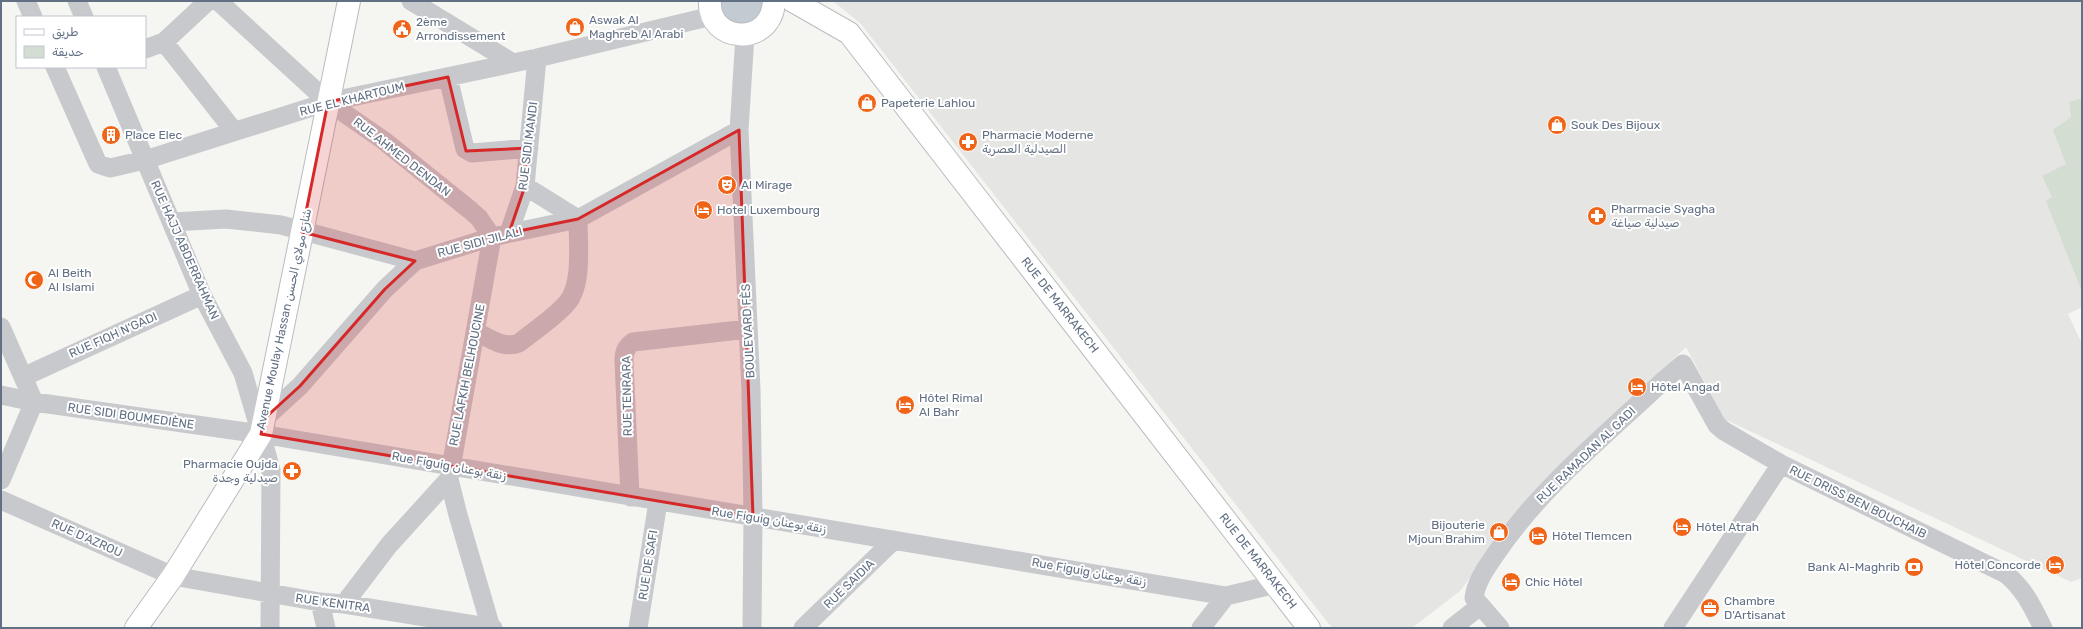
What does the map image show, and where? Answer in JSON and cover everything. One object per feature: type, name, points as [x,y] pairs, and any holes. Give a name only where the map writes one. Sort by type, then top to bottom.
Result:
[{"type":"main road","name":"Avenue Moulay Hassan شارع مولاي الحسن","points":[[136,628],[172,576],[264,426],[349,1]]},
{"type":"main road","points":[[711,8],[718,24],[735,34],[745,35],[764,27],[774,10],[774,1]]},
{"type":"main road","name":"RUE DE MARRAKECH","points":[[793,1],[849,33],[1309,628]]},
{"type":"street","points":[[26,1],[33,16]]},
{"type":"street","points":[[77,1],[84,16]]},
{"type":"street","points":[[146,49],[164,42],[208,1]]},
{"type":"street","name":"RUE AHMED DENDAN","points":[[218,1],[328,102],[383,140],[501,235]]},
{"type":"street","points":[[411,1],[513,63]]},
{"type":"street","name":"RUE EL KHARTOUM","points":[[55,68],[98,164],[110,168],[145,160],[328,102],[537,58],[711,8]]},
{"type":"street","name":"BOULEVARD FÈS","points":[[745,35],[739,130],[748,329],[753,517],[752,628]]},
{"type":"street","points":[[164,42],[234,131]]},
{"type":"street","name":"RUE SIDI MANDI","points":[[501,235],[525,186],[537,58]]},
{"type":"street","name":"RUE HAJJ ABDERRAHMAN","points":[[106,68],[202,295],[242,373],[264,426],[271,470],[270,628]]},
{"type":"street","points":[[448,77],[465,149],[472,153],[529,148]]},
{"type":"street","name":"RUE SIDI JILALI","points":[[264,426],[385,289],[415,261],[501,235],[578,219],[739,130]]},
{"type":"street","points":[[476,332],[512,346],[525,338],[568,302],[574,292],[577,278],[578,219],[525,186]]},
{"type":"street","points":[[172,222],[226,219],[281,225],[302,232],[415,261]]},
{"type":"street","name":"RUE LAFKIH BELHOUCINE","points":[[492,628],[458,515],[450,473],[476,332],[501,235]]},
{"type":"street","name":"RUE FIQH N'GADI","points":[[23,377],[202,295]]},
{"type":"street","points":[[1,327],[34,402],[1,480]]},
{"type":"street","name":"RUE TENRARA","points":[[630,497],[624,361],[624,354],[628,346],[634,342],[748,329]]},
{"type":"street","name":"RUE DRISS BEN BOUCHAIB","points":[[1683,364],[1718,425],[1731,436],[1781,464],[2006,574],[2020,585],[2043,628]]},
{"type":"street","name":"RUE RAMADAN AL GADI","points":[[1480,606],[1474,598],[1476,588],[1487,568],[1504,542],[1546,491],[1663,380],[1683,364]]},
{"type":"street","name":"RUE SIDI BOUMEDIÈNE","points":[[1,395],[34,402],[264,426]]},
{"type":"street","name":"Rue Figuig زنقة بوعنان","points":[[264,426],[450,473],[630,497],[1226,596],[1276,584]]},
{"type":"street","points":[[1673,628],[1781,464]]},
{"type":"street","points":[[344,604],[389,545],[450,473]]},
{"type":"street","name":"RUE D’AZROU","points":[[1,500],[172,576]]},
{"type":"street","name":"RUE DE SAFI","points":[[638,628],[658,502]]},
{"type":"street","name":"RUE SAIDIA","points":[[803,628],[894,540]]},
{"type":"street","name":"RUE KENITRA","points":[[172,576],[320,602],[344,604],[492,628]]},
{"type":"street","points":[[1201,628],[1226,596]]},
{"type":"street","points":[[320,602],[326,628]]},
{"type":"street","points":[[1452,628],[1480,606],[1500,628]]},
{"type":"highlighted area","points":[[448,77],[466,151],[529,148],[525,186],[509,233],[578,219],[739,130],[753,517],[261,434],[265,418],[300,386],[385,289],[415,261],[302,232],[328,102]]},
{"type":"shaded area","points":[[717,1],[765,1],[764,9],[760,15],[754,20],[740,24],[733,23],[726,19],[720,12]]},
{"type":"shaded area","points":[[833,1],[2082,1],[2082,98],[2069,102],[2071,117],[2066,164],[2052,197],[2047,201],[2082,292],[2082,307],[2068,314],[2082,344],[2082,578],[2071,582],[1724,419],[1686,347],[1539,488],[1460,591],[1412,628],[1332,628],[861,24]]},
{"type":"green space","points":[[2082,98],[2082,292],[2046,201],[2052,197],[2042,176],[2066,164],[2053,130],[2071,117],[2069,102]]},
{"type":"place","name":"Aswak Al Maghreb Al Arabi","points":[[575,27]]},
{"type":"place","name":"2ème Arrondissement","points":[[402,29]]},
{"type":"place","name":"Papeterie Lahlou","points":[[867,103]]},
{"type":"place","name":"Souk Des Bijoux","points":[[1557,125]]},
{"type":"place","name":"Place Elec","points":[[111,135]]},
{"type":"place","name":"Pharmacie Moderne الصيدلية العصرية","points":[[968,142]]},
{"type":"place","name":"Al Mirage","points":[[727,185]]},
{"type":"place","name":"Hotel Luxembourg","points":[[703,210]]},
{"type":"place","name":"Pharmacie Syagha صيدلية صياغة","points":[[1597,216]]},
{"type":"place","name":"Al Beith Al Islami","points":[[34,280]]},
{"type":"place","name":"Hôtel Angad","points":[[1637,387]]},
{"type":"place","name":"Hôtel Rimal Al Bahr","points":[[905,405]]},
{"type":"place","name":"Pharmacie Oujda صيدلية وجدة","points":[[292,471]]},
{"type":"place","name":"Hôtel Atrah","points":[[1682,527]]},
{"type":"place","name":"Bijouterie Mjoun Brahim","points":[[1499,532]]},
{"type":"place","name":"Hôtel Tlemcen","points":[[1538,536]]},
{"type":"place","name":"Hôtel Concorde","points":[[2055,565]]},
{"type":"place","name":"Bank Al-Maghrib","points":[[1914,567]]},
{"type":"place","name":"Chic Hôtel","points":[[1511,582]]},
{"type":"place","name":"Chambre D'Artisanat","points":[[1710,608]]}]
